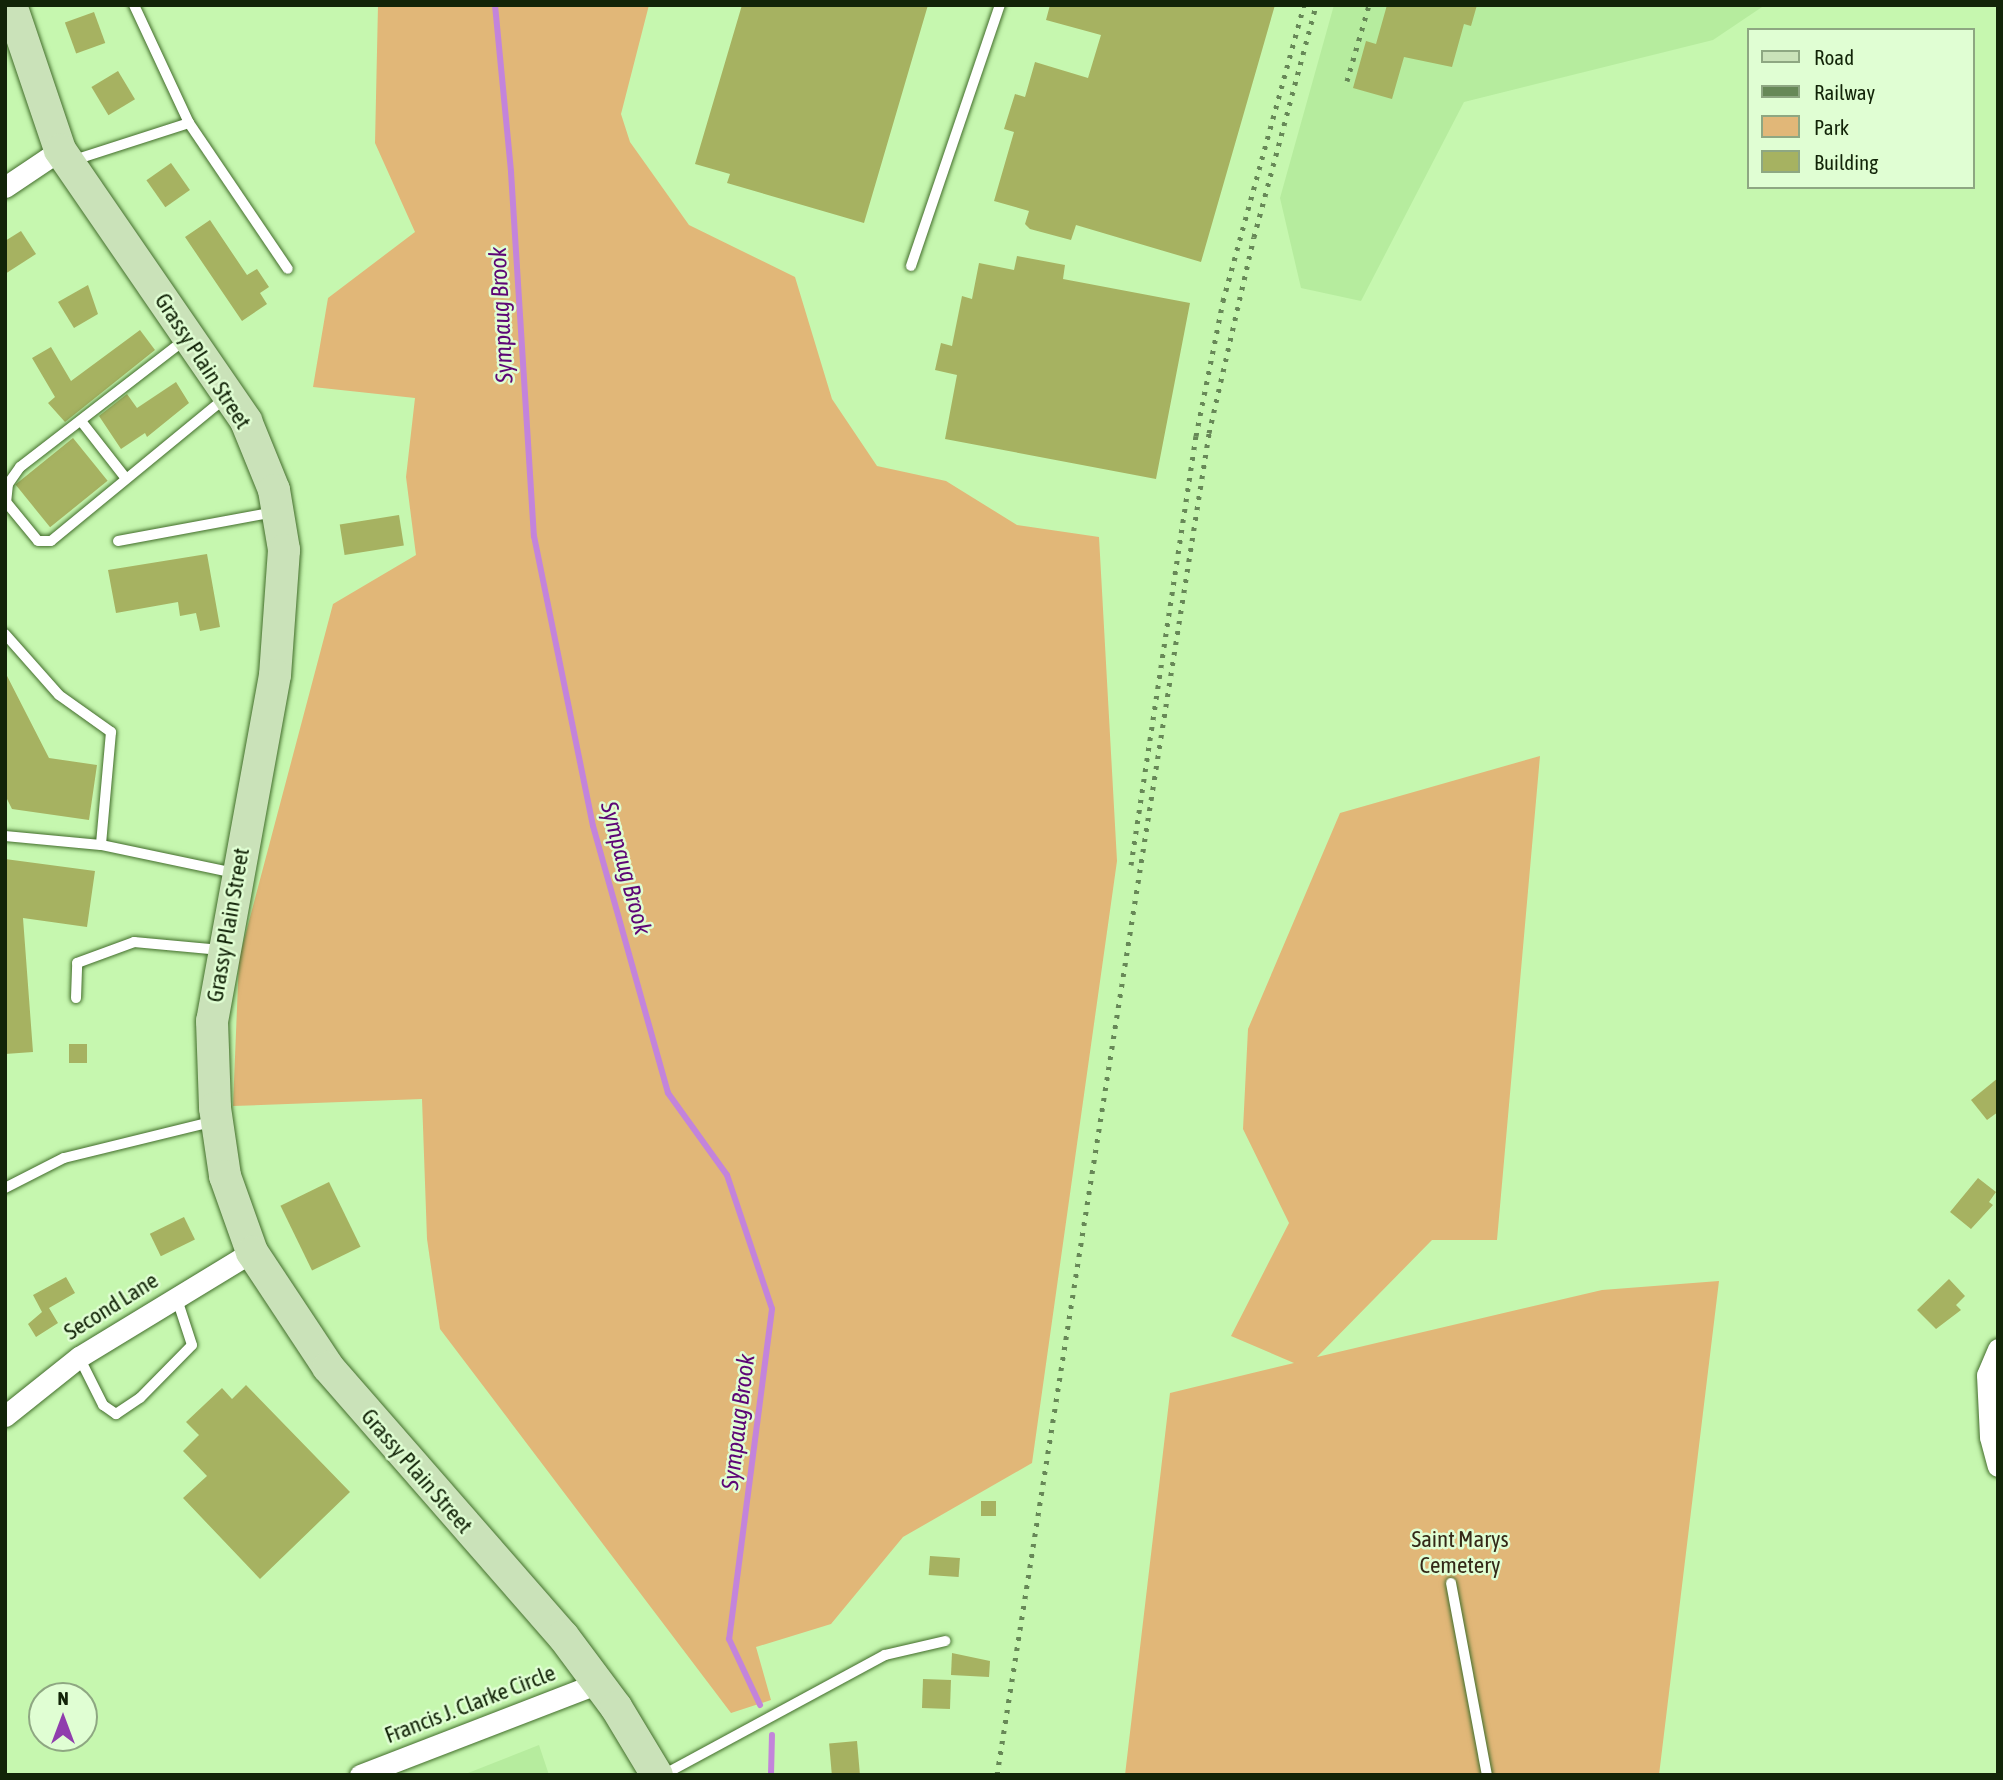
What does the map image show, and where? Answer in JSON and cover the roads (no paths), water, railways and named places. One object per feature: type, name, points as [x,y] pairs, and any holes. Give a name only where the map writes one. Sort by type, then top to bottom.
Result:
[{"type":"main road","name":"Grassy Plain Street","points":[[11,5],[64,156],[246,421],[277,511],[284,595],[275,675],[221,950],[212,1021],[217,1120],[225,1176],[252,1252],[328,1367],[598,1683],[657,1775]]},
{"type":"street","points":[[5,187],[64,156]]},
{"type":"street","name":"Second Lane","points":[[5,1416],[79,1357],[252,1252]]},
{"type":"street","points":[[1998,1349],[1987,1375],[1990,1437],[1998,1466]]},
{"type":"street","name":"Francis J. Clarke Circle","points":[[360,1775],[598,1683]]},
{"type":"lane","points":[[134,5],[189,122],[288,269]]},
{"type":"lane","points":[[911,266],[1000,5]]},
{"type":"lane","points":[[64,156],[189,122]]},
{"type":"lane","points":[[190,337],[20,467],[8,484],[6,502],[38,541],[51,541],[124,476],[229,395]]},
{"type":"lane","points":[[81,421],[124,476]]},
{"type":"lane","points":[[118,541],[277,511]]},
{"type":"lane","points":[[5,634],[59,695],[111,732],[101,845]]},
{"type":"lane","points":[[5,836],[101,845],[236,873]]},
{"type":"lane","points":[[76,998],[77,963],[134,942],[221,950]]},
{"type":"lane","points":[[5,1188],[64,1158],[217,1120]]},
{"type":"lane","points":[[79,1357],[103,1405],[116,1414],[140,1398],[192,1345],[176,1296]]},
{"type":"lane","points":[[1451,1583],[1486,1775]]},
{"type":"lane","points":[[663,1775],[885,1655],[945,1641]]},
{"type":"waterway","name":"Sympaug Brook","points":[[495,5],[511,172],[534,536],[593,826],[668,1093],[727,1175],[772,1309],[729,1639],[760,1705]]},
{"type":"waterway","name":"Sympaug Brook","points":[[771,1775],[772,1735]]},
{"type":"railway","points":[[1131,865],[1196,436],[1223,301],[1304,5]]},
{"type":"railway","points":[[997,1775],[1209,433],[1254,237],[1316,5]]},
{"type":"railway","points":[[1347,81],[1369,5]]},
{"type":"park label","name":"Saint Marys Cemetery","points":[[1460,1552]]}]
